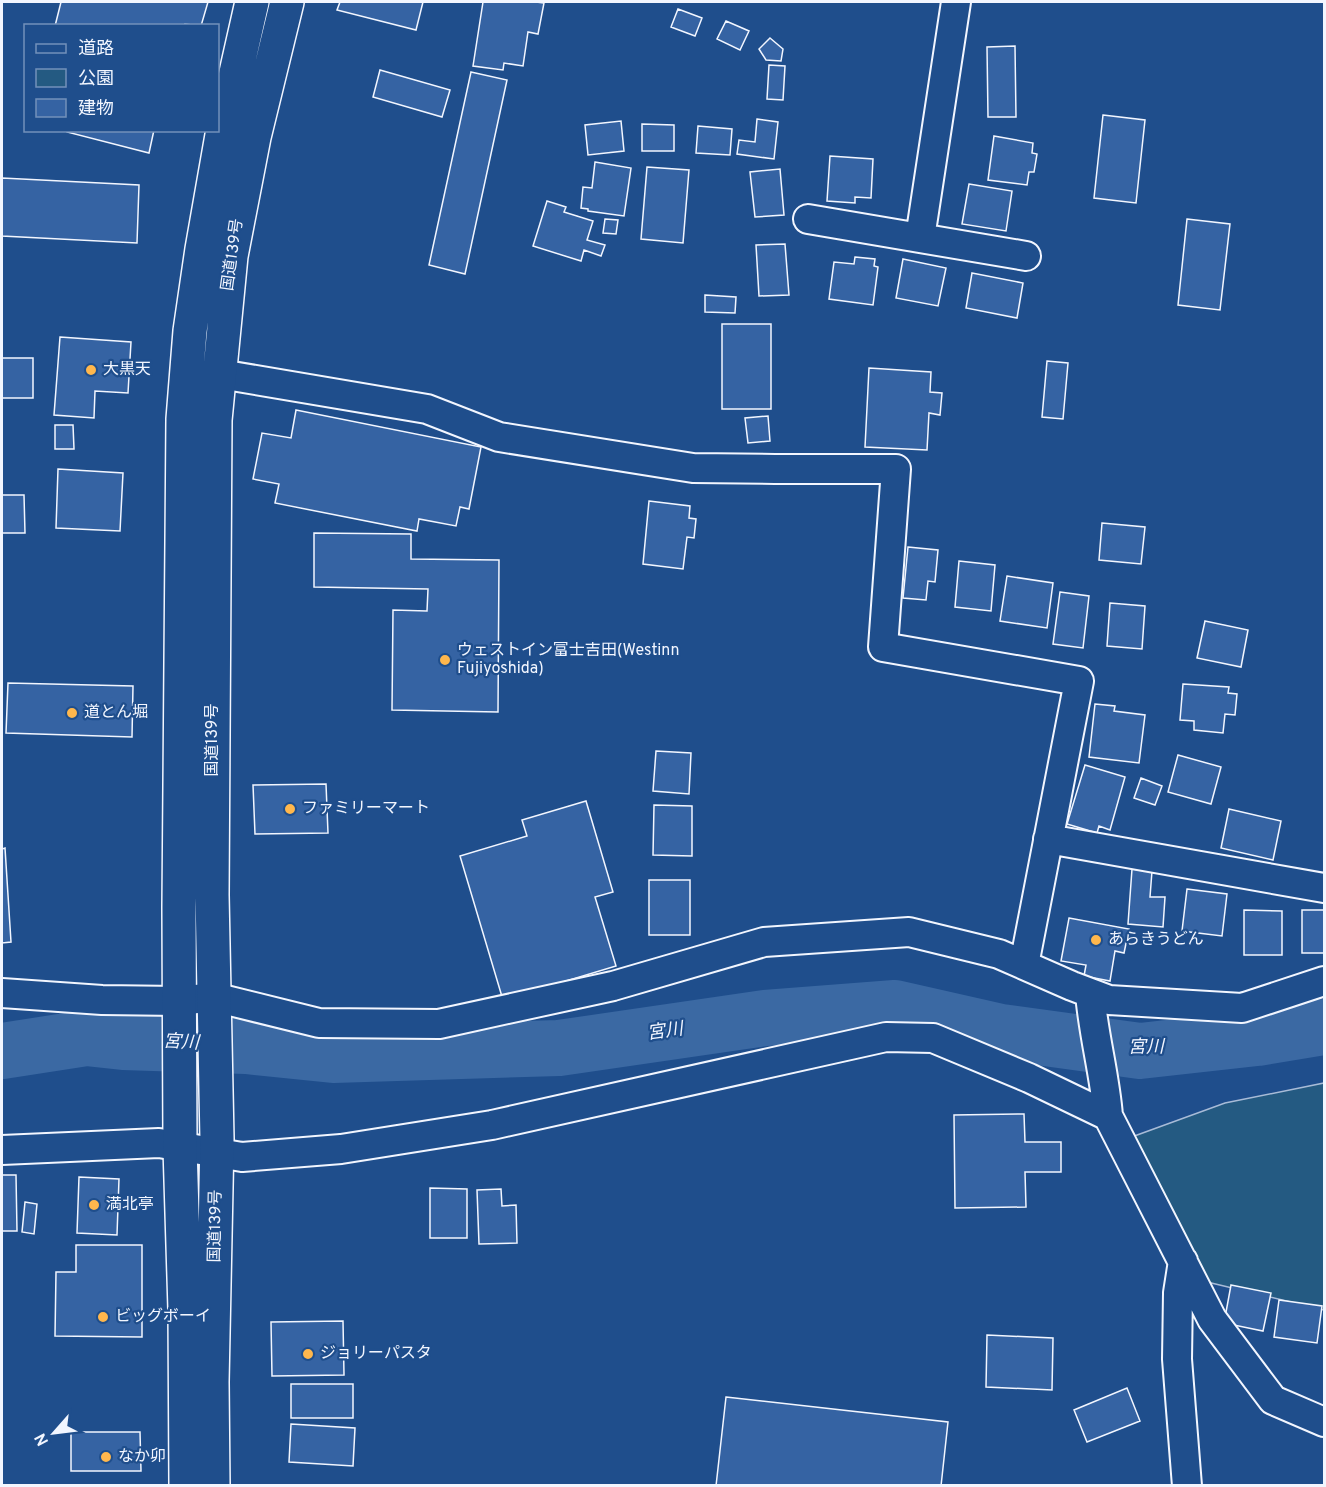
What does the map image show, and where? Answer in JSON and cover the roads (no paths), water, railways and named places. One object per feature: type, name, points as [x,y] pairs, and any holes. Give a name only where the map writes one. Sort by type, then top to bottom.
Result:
[{"type":"highway","name":"国道139号","points":[[186,1485],[179,1009],[183,419],[190,331],[202,249],[222,135],[252,2]]},
{"type":"highway","name":"国道139号","points":[[213,1485],[212,1370],[217,1146],[212,895],[215,420],[231,256],[254,137],[287,2]]},
{"type":"street","points":[[920,238],[956,2]]},
{"type":"street","points":[[808,219],[1026,256]]},
{"type":"street","points":[[220,374],[427,409],[499,437],[693,468],[896,469],[884,647],[1079,681],[1024,965]]},
{"type":"street","points":[[1048,839],[1324,888]]},
{"type":"street","points":[[2,993],[102,1000],[179,1009],[214,1006],[319,1023],[440,1024],[614,986],[764,942],[909,932],[999,954],[1024,965],[1091,1003],[1109,1000],[1242,1008],[1324,981]]},
{"type":"street","points":[[1091,1003],[1108,1107],[1212,1319],[1273,1400],[1324,1422]]},
{"type":"street","points":[[2,1150],[159,1143],[180,1138],[217,1146],[242,1157],[341,1149],[492,1125],[886,1037],[933,1038],[1029,1078],[1108,1107]]},
{"type":"street","points":[[1183,1261],[1178,1293],[1177,1359],[1187,1485]]},
{"type":"waterway","name":"宮川","points":[[2,1051],[86,1038],[123,1042],[246,1046],[333,1055],[559,1048],[765,1018],[895,1008],[1001,1032],[1140,1051],[1257,1038],[1324,1027]]},
{"type":"place","name":"大黒天","points":[[91,370]]},
{"type":"place","name":"ウェストイン富士吉田(Westinn Fujiyoshida)","points":[[445,660]]},
{"type":"place","name":"道とん堀","points":[[72,713]]},
{"type":"place","name":"ファミリーマート","points":[[290,809]]},
{"type":"place","name":"あらきうどん","points":[[1096,940]]},
{"type":"place","name":"満北亭","points":[[94,1205]]},
{"type":"place","name":"ビッグボーイ","points":[[103,1317]]},
{"type":"place","name":"ジョリーパスタ","points":[[308,1354]]},
{"type":"place","name":"なか卯","points":[[106,1457]]}]
